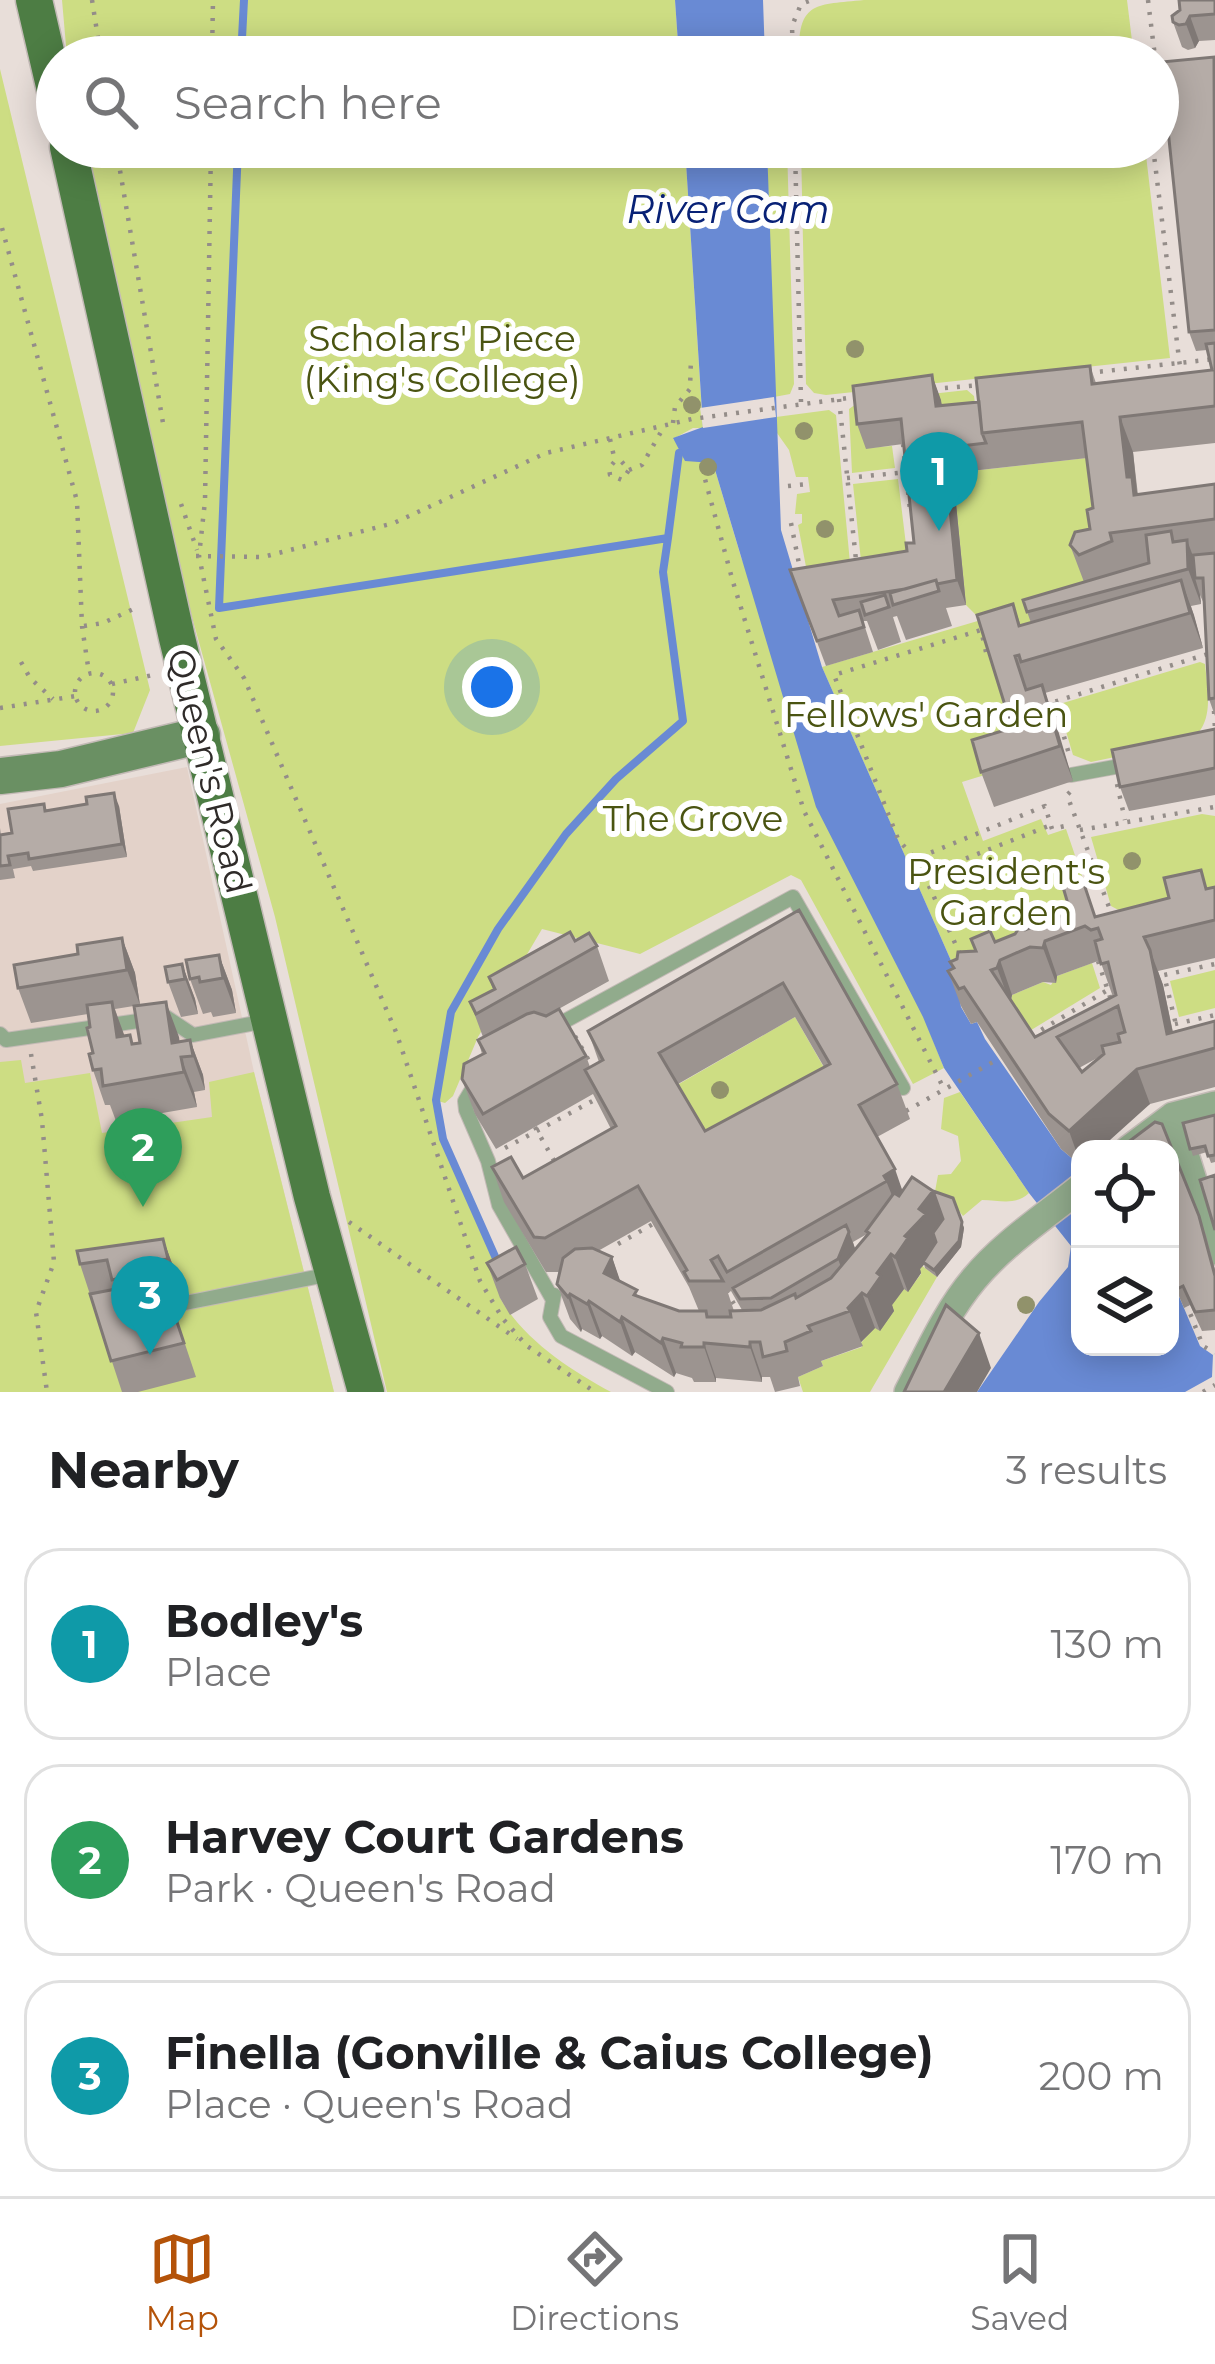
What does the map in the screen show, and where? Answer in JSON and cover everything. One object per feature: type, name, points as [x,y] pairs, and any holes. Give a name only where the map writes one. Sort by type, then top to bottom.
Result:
[{"type":"main road","points":[[34,0],[42,36]]},
{"type":"main road","name":"Queen's Road","points":[[73,168],[312,1197],[366,1392]]},
{"type":"street","points":[[0,776],[61,769],[202,735]]},
{"type":"street","points":[[1142,1140],[1174,1117],[1215,1105]]},
{"type":"street","points":[[1174,1117],[1215,1252]]},
{"type":"street","points":[[908,1392],[972,1282],[998,1253],[1071,1196]]},
{"type":"lane","points":[[1073,774],[1154,759]]},
{"type":"lane","points":[[546,1032],[794,897],[903,1088]]},
{"type":"lane","points":[[0,1034],[6,1040],[166,1018],[193,1035],[272,1020]]},
{"type":"lane","points":[[487,1064],[464,1101],[466,1110],[488,1161],[499,1204],[556,1292],[550,1317],[562,1336],[667,1392]]},
{"type":"lane","points":[[470,1094],[494,1082]]},
{"type":"lane","points":[[165,1307],[336,1273]]},
{"type":"path","points":[[92,0],[98,36]]},
{"type":"path","points":[[212,36],[213,0]]},
{"type":"path","points":[[793,36],[802,4],[812,0]]},
{"type":"path","points":[[1148,0],[1154,36]]},
{"type":"path","points":[[120,168],[165,436]]},
{"type":"path","points":[[199,556],[205,500],[211,168]]},
{"type":"path","points":[[795,168],[801,402]]},
{"type":"path","points":[[1156,168],[1180,364]]},
{"type":"path","points":[[2,228],[77,501],[82,626],[89,674]]},
{"type":"path","points":[[674,423],[675,406],[690,389],[692,357]]},
{"type":"path","points":[[1088,374],[1215,359]]},
{"type":"path","points":[[932,389],[1000,382]]},
{"type":"path","points":[[199,556],[263,557],[394,523],[546,453],[692,419],[862,397]]},
{"type":"path","points":[[839,399],[858,579]]},
{"type":"path","points":[[629,470],[621,461],[609,468],[615,480],[622,480],[629,470],[642,465],[665,425]]},
{"type":"path","points":[[610,438],[615,461]]},
{"type":"path","points":[[902,444],[911,516]]},
{"type":"path","points":[[703,468],[803,811],[945,1091]]},
{"type":"path","points":[[847,478],[909,471]]},
{"type":"path","points":[[788,486],[809,484]]},
{"type":"path","points":[[179,499],[199,556],[215,639],[244,678],[387,1010],[480,1280],[503,1319],[527,1346]]},
{"type":"path","points":[[791,523],[804,587]]},
{"type":"path","points":[[82,626],[103,623],[130,608]]},
{"type":"path","points":[[986,652],[981,630],[834,675],[898,839],[915,859],[1045,806],[1052,829],[1065,826]]},
{"type":"path","points":[[1209,636],[1212,672]]},
{"type":"path","points":[[1033,709],[1211,653]]},
{"type":"path","points":[[21,662],[30,678],[53,699]]},
{"type":"path","points":[[112,684],[164,672]]},
{"type":"path","points":[[89,674],[100,674],[112,684],[112,697],[100,710],[82,706],[76,696],[76,685],[89,674]]},
{"type":"path","points":[[0,708],[76,696]]},
{"type":"path","points":[[1054,702],[1077,782],[1067,795],[1114,922]]},
{"type":"path","points":[[1214,710],[1215,729]]},
{"type":"path","points":[[1114,767],[1125,823]]},
{"type":"path","points":[[1080,830],[1215,807]]},
{"type":"path","points":[[966,968],[924,875],[1051,825]]},
{"type":"path","points":[[1098,961],[1114,1012]]},
{"type":"path","points":[[1180,1042],[1164,975],[1215,964]]},
{"type":"path","points":[[1026,1038],[1109,989]]},
{"type":"path","points":[[1173,1024],[1215,1015]]},
{"type":"path","points":[[566,1021],[596,1064],[610,1098]]},
{"type":"path","points":[[28,1037],[42,1120],[54,1262],[36,1312],[46,1392]]},
{"type":"path","points":[[906,1112],[1000,1058]]},
{"type":"path","points":[[503,1145],[602,1096]]},
{"type":"path","points":[[536,1129],[558,1168]]},
{"type":"path","points":[[351,1223],[595,1392]]},
{"type":"path","points":[[618,1244],[653,1224]]},
{"type":"path","points":[[726,1290],[741,1316]]},
{"type":"path","points":[[1182,1294],[1203,1346],[1215,1353]]},
{"type":"shaded area","points":[[187,767],[254,1072],[334,1392],[0,1392],[0,804]]},
{"type":"green space","points":[[62,0],[675,0],[678,36],[65,36]]},
{"type":"green space","points":[[1127,0],[1131,36],[800,36],[813,9],[833,3]]},
{"type":"green space","points":[[0,69],[150,690],[133,733],[0,746]]},
{"type":"green space","points":[[85,168],[686,168],[703,428],[673,439],[713,463],[741,557],[944,1068],[913,1084],[801,880],[791,875],[640,954],[542,929],[478,1037],[453,1096],[445,1103],[438,1101],[444,1138],[510,1292],[500,1298],[521,1327],[549,1352],[611,1392],[387,1392],[275,917],[145,447]]},
{"type":"green space","points":[[768,168],[788,168],[794,384],[790,394],[774,397]]},
{"type":"green space","points":[[801,168],[1147,168],[1170,358],[826,395],[814,393],[806,384]]},
{"type":"green space","points":[[967,390],[974,396],[978,428],[866,448],[892,446],[895,468],[852,473],[849,409],[859,402]]},
{"type":"green space","points":[[829,410],[836,415],[850,563],[807,572],[798,525],[802,514],[795,514],[797,494],[810,492],[808,477],[796,477],[789,450],[777,433],[776,417]]},
{"type":"green space","points":[[1095,457],[1123,568],[1158,563],[1036,635],[1024,763],[962,782],[983,841],[1041,819],[1048,835],[1066,829],[1093,908],[956,972],[822,667],[981,620],[966,605],[953,473]]},
{"type":"green space","points":[[898,479],[907,553],[861,561],[853,484]]},
{"type":"green space","points":[[1205,664],[1208,708],[1202,727],[1187,742],[1091,762],[1073,755],[1060,711],[1063,703]]},
{"type":"green space","points":[[1202,814],[1215,816],[1215,890],[1124,913],[1111,906],[1091,837]]},
{"type":"green space","points":[[1092,963],[1100,988],[1023,1035],[1010,1003],[1012,995],[1043,982],[1051,985],[1057,976]]},
{"type":"green space","points":[[1215,970],[1215,1008],[1179,1017],[1170,981]]},
{"type":"green space","points":[[795,1017],[842,1099],[718,1166],[672,1088]]},
{"type":"green space","points":[[21,1060],[25,1083],[90,1073],[102,1133],[212,1117],[209,1082],[254,1072],[334,1392],[0,1392],[0,1062]]},
{"type":"green space","points":[[960,1092],[1029,1193],[1013,1201],[982,1200],[963,1216],[951,1201],[934,1197],[938,1175],[951,1174],[961,1161],[958,1136],[941,1129],[944,1098]]},
{"type":"green space","points":[[921,1265],[937,1277],[870,1392],[803,1392],[798,1377],[823,1366],[821,1361],[862,1347],[904,1289],[908,1291],[921,1274]]},
{"type":"water","points":[[675,0],[763,0],[764,36],[678,36]]},
{"type":"water","name":"River Cam","points":[[686,168],[768,168],[781,530],[822,667],[956,972],[961,1007],[971,1024],[977,1022],[1071,1157],[1071,1246],[944,1068],[923,1017],[816,807],[713,463],[685,461],[673,438],[703,427]]},
{"type":"water","name":"River Cam","points":[[1071,1246],[1071,1356],[1179,1356],[1179,1296],[1200,1346],[1213,1355],[1212,1377],[1185,1392],[977,1392],[1068,1267]]},
{"type":"pier","points":[[774,397],[776,417],[703,428],[700,408]]},
{"type":"building","points":[[1179,0],[1215,0],[1215,14],[1190,16],[1186,24],[1179,25],[1172,16],[1180,10]]},
{"type":"building","points":[[1214,57],[1215,330],[1189,332],[1172,168],[1179,168],[1179,60]]},
{"type":"building","points":[[1215,343],[1215,406],[1120,417],[1127,477],[1132,477],[1134,495],[1215,484],[1215,519],[1110,533],[1112,541],[1079,555],[1070,545],[1075,532],[1090,529],[1087,510],[1093,508],[1082,422],[982,433],[976,378],[1090,366],[1092,384],[1212,370],[1206,344]]},
{"type":"building","points":[[932,375],[936,406],[979,402],[986,443],[944,448],[957,580],[833,600],[839,616],[859,610],[864,627],[817,641],[790,570],[907,551],[906,543],[914,543],[901,419],[857,424],[853,386]]},
{"type":"building","points":[[1171,531],[1173,542],[1187,540],[1188,569],[1027,612],[1023,600],[1149,563],[1146,535]]},
{"type":"building","points":[[1215,553],[1215,698],[1209,699],[1203,578],[1195,578],[1193,555]]},
{"type":"building","points":[[936,580],[939,591],[893,605],[890,593]]},
{"type":"building","points":[[1181,580],[1190,613],[1021,662],[1015,656],[1026,690],[1042,685],[1060,746],[981,772],[972,740],[1012,728],[977,615],[1013,604],[1019,626]]},
{"type":"building","points":[[885,595],[889,607],[865,615],[861,602]]},
{"type":"building","points":[[1215,729],[1215,768],[1120,787],[1112,750]]},
{"type":"building","points":[[114,793],[122,844],[29,859],[28,853],[8,856],[10,865],[0,866],[0,835],[12,833],[8,809],[44,804],[45,811],[87,804],[86,797]]},
{"type":"building","points":[[1201,870],[1206,889],[1215,887],[1215,920],[1144,937],[1167,1034],[1215,1021],[1215,1048],[1137,1069],[1069,1131],[1049,1114],[964,987],[959,989],[948,971],[954,968],[950,962],[958,952],[976,951],[971,939],[990,931],[995,942],[1019,928],[1025,930],[1063,915],[1060,910],[1068,904],[1063,887],[1083,881],[1095,917],[1169,898],[1164,878]],"holes":[[[1085,926],[1098,928],[1102,939],[1095,941],[1098,953],[1101,964],[1108,962],[1116,995],[1035,1037],[991,970],[1000,960],[1030,947],[1043,948],[1045,941]],[[1118,1006],[1125,1032],[1118,1034],[1120,1042],[1102,1046],[1104,1054],[1082,1072],[1057,1037]]]},
{"type":"building","points":[[799,910],[897,1084],[859,1105],[895,1169],[884,1176],[887,1181],[727,1272],[718,1256],[711,1260],[723,1281],[689,1281],[638,1186],[545,1238],[534,1237],[492,1167],[511,1157],[523,1178],[616,1126],[585,1070],[603,1060],[588,1031]],"holes":[[[783,983],[830,1064],[705,1131],[659,1053]]]},
{"type":"building","points":[[570,932],[575,941],[589,933],[597,946],[476,1014],[470,1002],[495,989],[489,977]]},
{"type":"building","points":[[122,938],[127,970],[18,988],[14,965],[78,954],[77,945]]},
{"type":"building","points":[[219,955],[223,978],[190,979],[186,960]]},
{"type":"building","points":[[182,964],[185,979],[168,982],[165,967]]},
{"type":"building","points":[[112,1002],[117,1037],[130,1035],[132,1044],[140,1043],[134,1006],[166,1002],[172,1043],[190,1040],[193,1056],[181,1057],[184,1072],[103,1086],[101,1069],[93,1070],[89,1054],[93,1053],[87,1005]]},
{"type":"building","points":[[559,1009],[586,1056],[483,1114],[462,1079],[464,1064],[485,1053],[478,1040],[527,1014],[546,1016]]},
{"type":"building","points":[[1215,1115],[1215,1155],[1208,1156],[1205,1146],[1190,1149],[1183,1123]]},
{"type":"building","points":[[1155,1122],[1162,1124],[1168,1140],[1131,1140]]},
{"type":"building","points":[[1179,1166],[1215,1276],[1215,1310],[1195,1312],[1183,1286],[1179,1288]]},
{"type":"building","points":[[1215,1175],[1215,1230],[1200,1180]]},
{"type":"building","points":[[912,1177],[933,1191],[919,1209],[926,1214],[905,1236],[895,1257],[891,1254],[877,1273],[881,1276],[867,1296],[862,1293],[850,1311],[808,1326],[811,1331],[785,1342],[787,1351],[763,1357],[760,1342],[750,1342],[750,1347],[704,1343],[704,1347],[681,1347],[682,1343],[663,1338],[661,1343],[622,1317],[620,1322],[589,1301],[568,1297],[557,1284],[563,1258],[575,1249],[592,1248],[612,1257],[604,1273],[637,1290],[634,1295],[679,1311],[706,1311],[707,1317],[761,1310],[795,1294],[796,1298],[831,1278],[869,1233],[866,1231],[894,1193],[899,1196]]},
{"type":"building","points":[[933,1191],[953,1198],[962,1222],[959,1241],[934,1270],[923,1262],[943,1219]]},
{"type":"building","points":[[846,1225],[849,1232],[838,1259],[771,1298],[740,1299],[733,1288]]},
{"type":"building","points":[[163,1239],[168,1259],[133,1264],[135,1274],[112,1280],[107,1260],[80,1264],[77,1251]]},
{"type":"building","points":[[516,1247],[525,1264],[497,1280],[487,1263]]},
{"type":"building","points":[[163,1280],[184,1343],[111,1361],[90,1294]]},
{"type":"building","points":[[946,1305],[979,1333],[944,1392],[904,1392]]},
{"type":"waterway","points":[[242,36],[244,0]]},
{"type":"waterway","points":[[237,168],[219,608],[668,538],[679,453]]},
{"type":"waterway","points":[[498,1263],[443,1139],[436,1100],[451,1012],[498,929],[566,834],[616,779],[683,721],[663,572],[668,538]]},
{"type":"place","name":"Bodley's","points":[[939,531]]},
{"type":"place","name":"Harvey Court Gardens","points":[[143,1207]]},
{"type":"place","name":"Finella (Gonville & Caius College)","points":[[150,1355]]},
{"type":"park label","name":"Scholars' Piece (King's College)","points":[[442,358]]},
{"type":"park label","name":"Fellows' Garden","points":[[926,714]]},
{"type":"park label","name":"The Grove","points":[[693,818]]},
{"type":"park label","name":"President's Garden","points":[[1006,892]]}]
